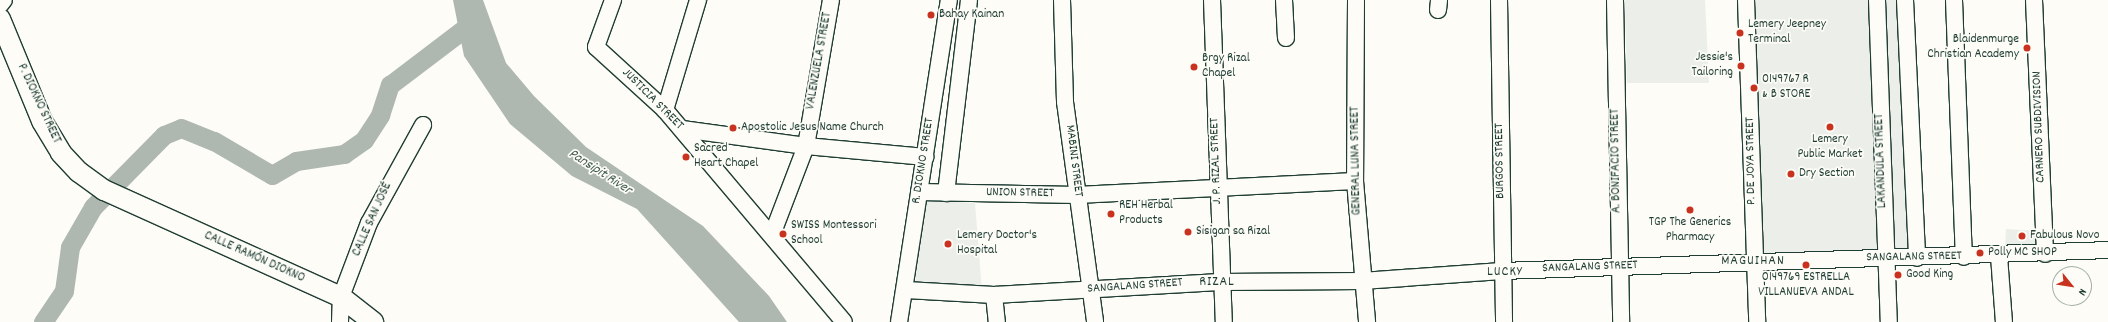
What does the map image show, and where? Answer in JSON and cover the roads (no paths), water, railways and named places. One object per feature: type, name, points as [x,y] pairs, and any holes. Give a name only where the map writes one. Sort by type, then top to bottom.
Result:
[{"type":"main road","name":"P. DIOKNO STREET","points":[[0,20],[58,148],[79,172],[104,190],[131,202]]},
{"type":"main road","name":"CALLE RAMÓN DIOKNO","points":[[131,202],[341,297],[373,322]]},
{"type":"street","points":[[0,5],[4,0]]},
{"type":"street","name":"JUSTICIA STREET","points":[[613,0],[596,47],[665,110],[844,322]]},
{"type":"street","points":[[665,110],[698,0]]},
{"type":"street","name":"VALENZUELA STREET","points":[[772,235],[806,146],[831,0]]},
{"type":"street","name":"R. DIOKNO STREET","points":[[899,322],[906,290],[919,192],[949,0]]},
{"type":"street","points":[[946,192],[969,0]]},
{"type":"street","name":"MABINI STREET","points":[[1062,0],[1065,102],[1095,322]]},
{"type":"street","name":"J. P. RIZAL STREET","points":[[1212,0],[1220,282],[1224,322]]},
{"type":"street","points":[[1284,0],[1286,38]]},
{"type":"street","name":"GENERAL LUNA STREET","points":[[1356,0],[1355,181],[1362,281],[1367,322]]},
{"type":"street","name":"BURGOS STREET","points":[[1498,0],[1504,322]]},
{"type":"street","name":"A. BONIFACIO STREET","points":[[1615,0],[1618,267],[1621,322]]},
{"type":"street","name":"P. DE JOYA STREET","points":[[1746,0],[1756,322]]},
{"type":"street","name":"LAKANDULA STREET","points":[[1877,0],[1889,322]]},
{"type":"street","points":[[1905,0],[1917,258]]},
{"type":"street","points":[[1954,0],[1964,257]]},
{"type":"street","name":"CARNERO SUBDIVISION","points":[[2034,0],[2045,254]]},
{"type":"street","points":[[940,53],[962,55]]},
{"type":"street","name":"CALLE SAN JOSÉ","points":[[340,322],[341,297],[369,223],[423,125]]},
{"type":"street","points":[[682,129],[806,146],[925,157]]},
{"type":"street","name":"UNION STREET","points":[[919,192],[1077,195],[1355,181]]},
{"type":"street","name":"SANGALANG STREET","points":[[906,290],[994,295],[1220,282],[1362,281],[1502,271],[1753,262],[1998,256],[2108,250]]},
{"type":"street","points":[[1998,256],[2004,322]]},
{"type":"street","points":[[994,295],[997,322]]},
{"type":"water","name":"Pansipit River","points":[[453,0],[483,0],[506,63],[534,96],[586,147],[703,226],[769,296],[787,322],[739,322],[637,209],[572,176],[510,124],[464,56]]},
{"type":"waterway","points":[[43,322],[64,291],[70,247],[93,207],[164,135],[181,128],[214,141],[272,175],[296,161],[344,154],[364,140],[380,115],[390,85],[473,22]]},
{"type":"place","name":"Bahay Kainan","points":[[931,15]]},
{"type":"place","name":"Lemery Jeepney Terminal","points":[[1740,33]]},
{"type":"place","name":"Blaidenmurge Christian Academy","points":[[2027,48]]},
{"type":"place","name":"Jessie's Tailoring","points":[[1741,66]]},
{"type":"place","name":"Brgy Rizal Chapel","points":[[1194,67]]},
{"type":"place","name":"0149767 R & B STORE","points":[[1754,88]]},
{"type":"place","name":"Lemery Public Market","points":[[1830,127]]},
{"type":"place","name":"Apostolic Jesus Name Church","points":[[733,128]]},
{"type":"place","name":"Sacred Heart Chapel","points":[[686,157]]},
{"type":"place","name":"Dry Section","points":[[1791,174]]},
{"type":"place","name":"TGP The Generics Pharmacy","points":[[1690,210]]},
{"type":"place","name":"REH Herbal Products","points":[[1111,214]]},
{"type":"place","name":"Sisigan sa Rizal","points":[[1188,232]]},
{"type":"place","name":"SWISS Montessori School","points":[[783,234]]},
{"type":"place","name":"Fabulous Novo","points":[[2022,236]]},
{"type":"place","name":"Lemery Doctor's Hospital","points":[[948,244]]},
{"type":"place","name":"Polly MC SHOP","points":[[1980,253]]},
{"type":"place","name":"0149769 ESTRELLA VILLANUEVA ANDAL","points":[[1806,265]]},
{"type":"place","name":"Good King","points":[[1898,275]]},
{"type":"district","name":"MAGUIHAN","points":[[1753,261]]},
{"type":"district","name":"LUCKY","points":[[1505,272]]},
{"type":"district","name":"RIZAL","points":[[1217,282]]}]
